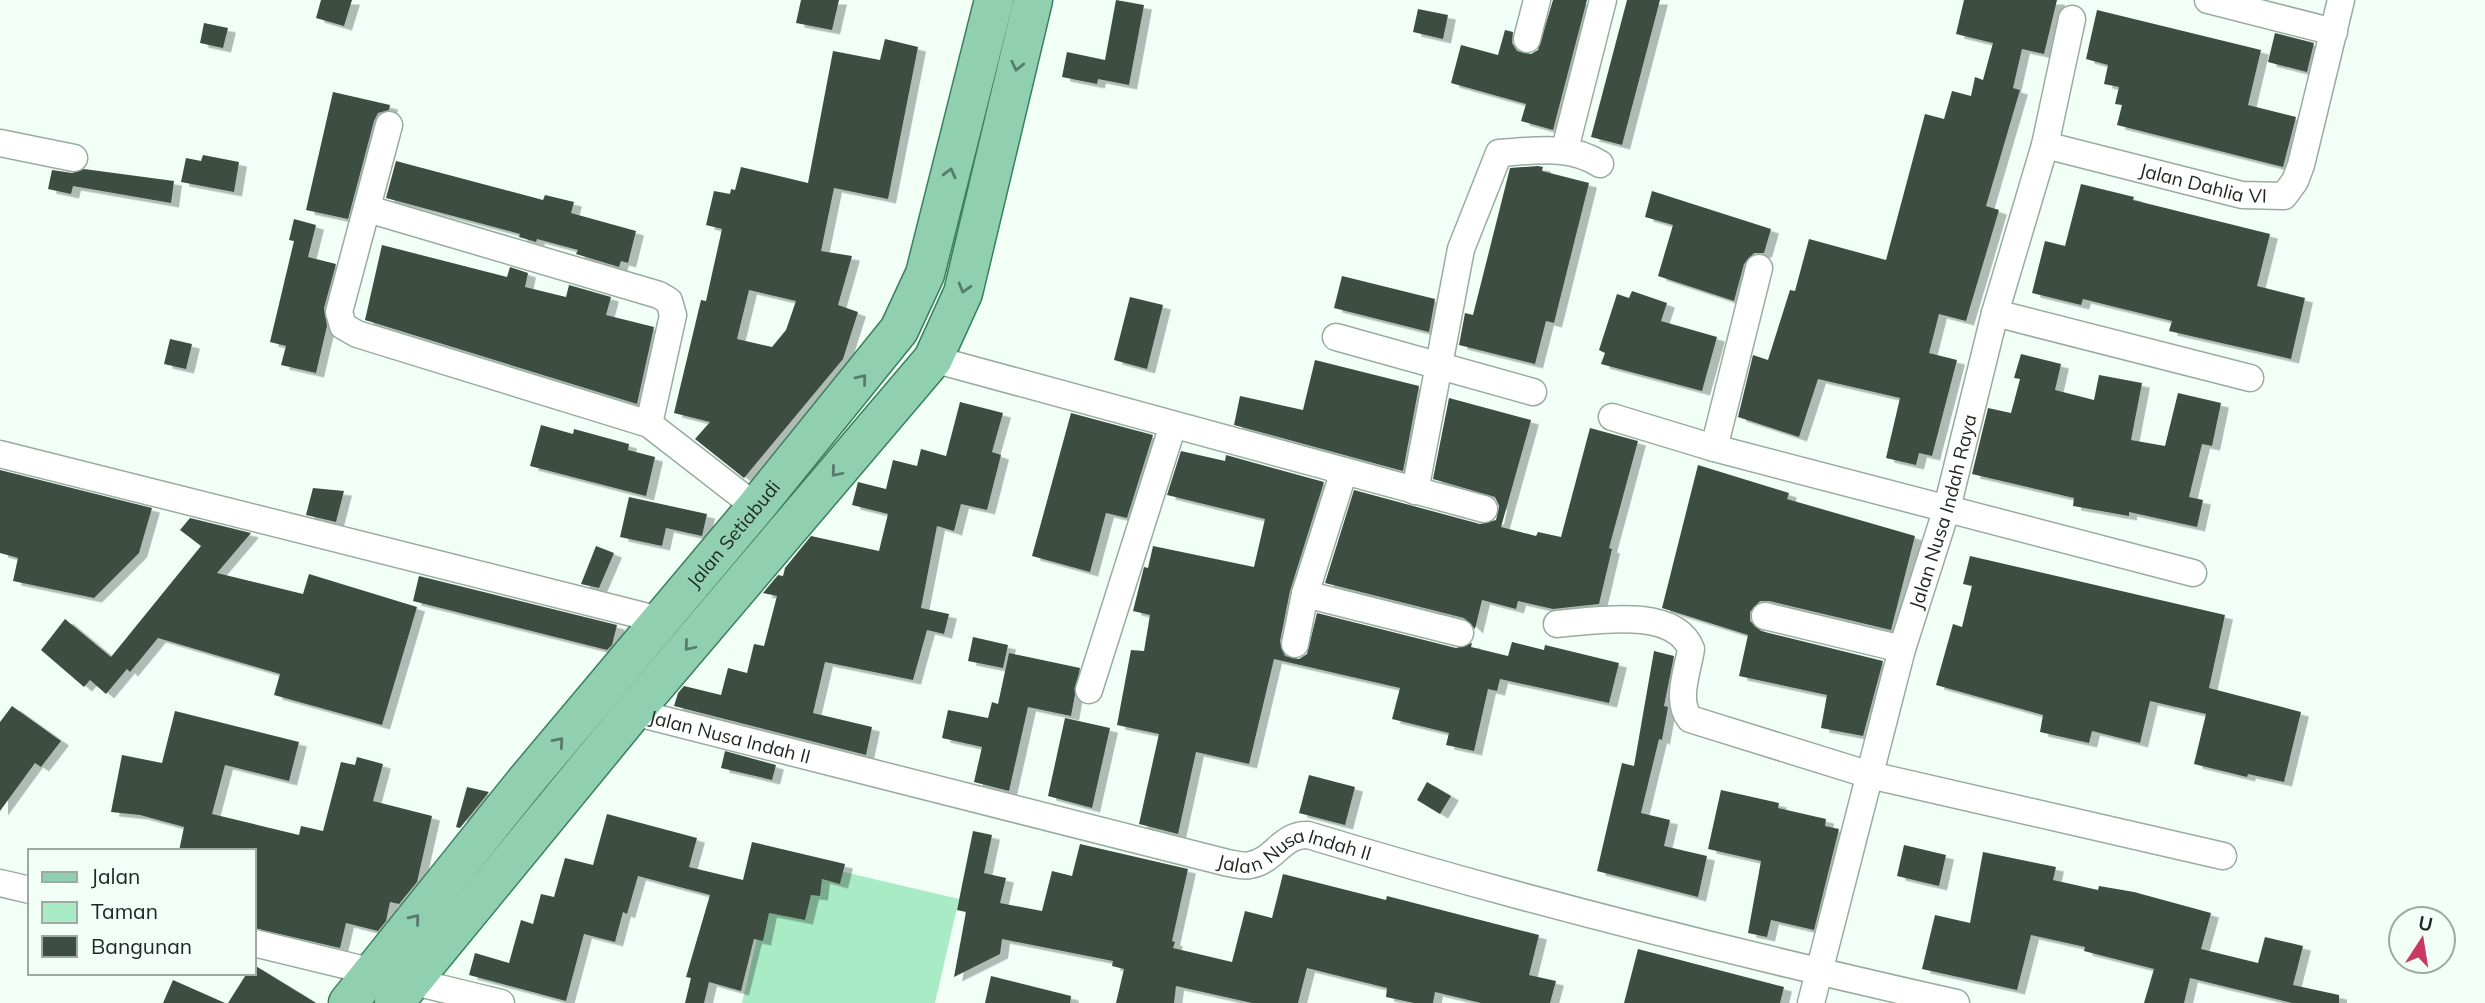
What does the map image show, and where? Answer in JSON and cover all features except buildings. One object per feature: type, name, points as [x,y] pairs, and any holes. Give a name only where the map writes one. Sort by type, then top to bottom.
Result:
[{"type":"main road","name":"Jalan Setiabudi","points":[[348,1003],[660,620],[871,368],[899,330],[925,274],[994,0]]},
{"type":"main road","name":"Jalan Setiabudi","points":[[403,992],[633,712],[933,359],[963,293],[1032,0]]},
{"type":"street","points":[[1527,39],[1537,0]]},
{"type":"street","points":[[1565,149],[1604,0]]},
{"type":"street","points":[[2208,0],[2334,32]]},
{"type":"street","name":"Jalan Dahlia VI","points":[[2045,145],[2242,195],[2284,196],[2295,181],[2301,165],[2341,0]]},
{"type":"street","name":"Jalan Nusa Indah Raya","points":[[1811,1003],[1902,649],[1947,508],[1995,313],[2045,145],[2072,19]]},
{"type":"street","points":[[389,125],[339,312],[343,326],[357,334],[649,424],[756,507]]},
{"type":"street","points":[[0,143],[74,158]]},
{"type":"street","points":[[1415,491],[1461,249],[1499,153],[1565,149],[1588,156],[1600,164]]},
{"type":"street","points":[[368,209],[659,295],[669,301],[673,315],[649,424]]},
{"type":"street","points":[[1714,448],[1759,268]]},
{"type":"street","points":[[1995,313],[2250,378]]},
{"type":"street","points":[[1336,337],[1533,392]]},
{"type":"street","points":[[933,359],[1484,509]]},
{"type":"street","points":[[1612,417],[1714,448],[2193,573]]},
{"type":"street","points":[[1089,690],[1173,425]]},
{"type":"street","points":[[0,454],[660,620]]},
{"type":"street","points":[[1295,644],[1305,594],[1344,471]]},
{"type":"street","points":[[1305,594],[1460,633]]},
{"type":"street","points":[[1765,616],[1902,649]]},
{"type":"street","points":[[1557,624],[1638,620],[1675,629],[1687,639],[1691,649],[1682,700],[1683,710],[1690,719],[1870,775],[2224,856]]},
{"type":"street","name":"Jalan Nusa Indah II","points":[[633,712],[1228,863],[1249,866],[1263,860],[1296,834],[1308,835],[1395,861],[1819,972],[1956,1003]]},
{"type":"street","points":[[0,883],[28,890]]},
{"type":"street","points":[[256,943],[373,972],[403,992],[501,1003]]},
{"type":"green space","points":[[776,856],[959,899],[935,1003],[742,1003]]}]
